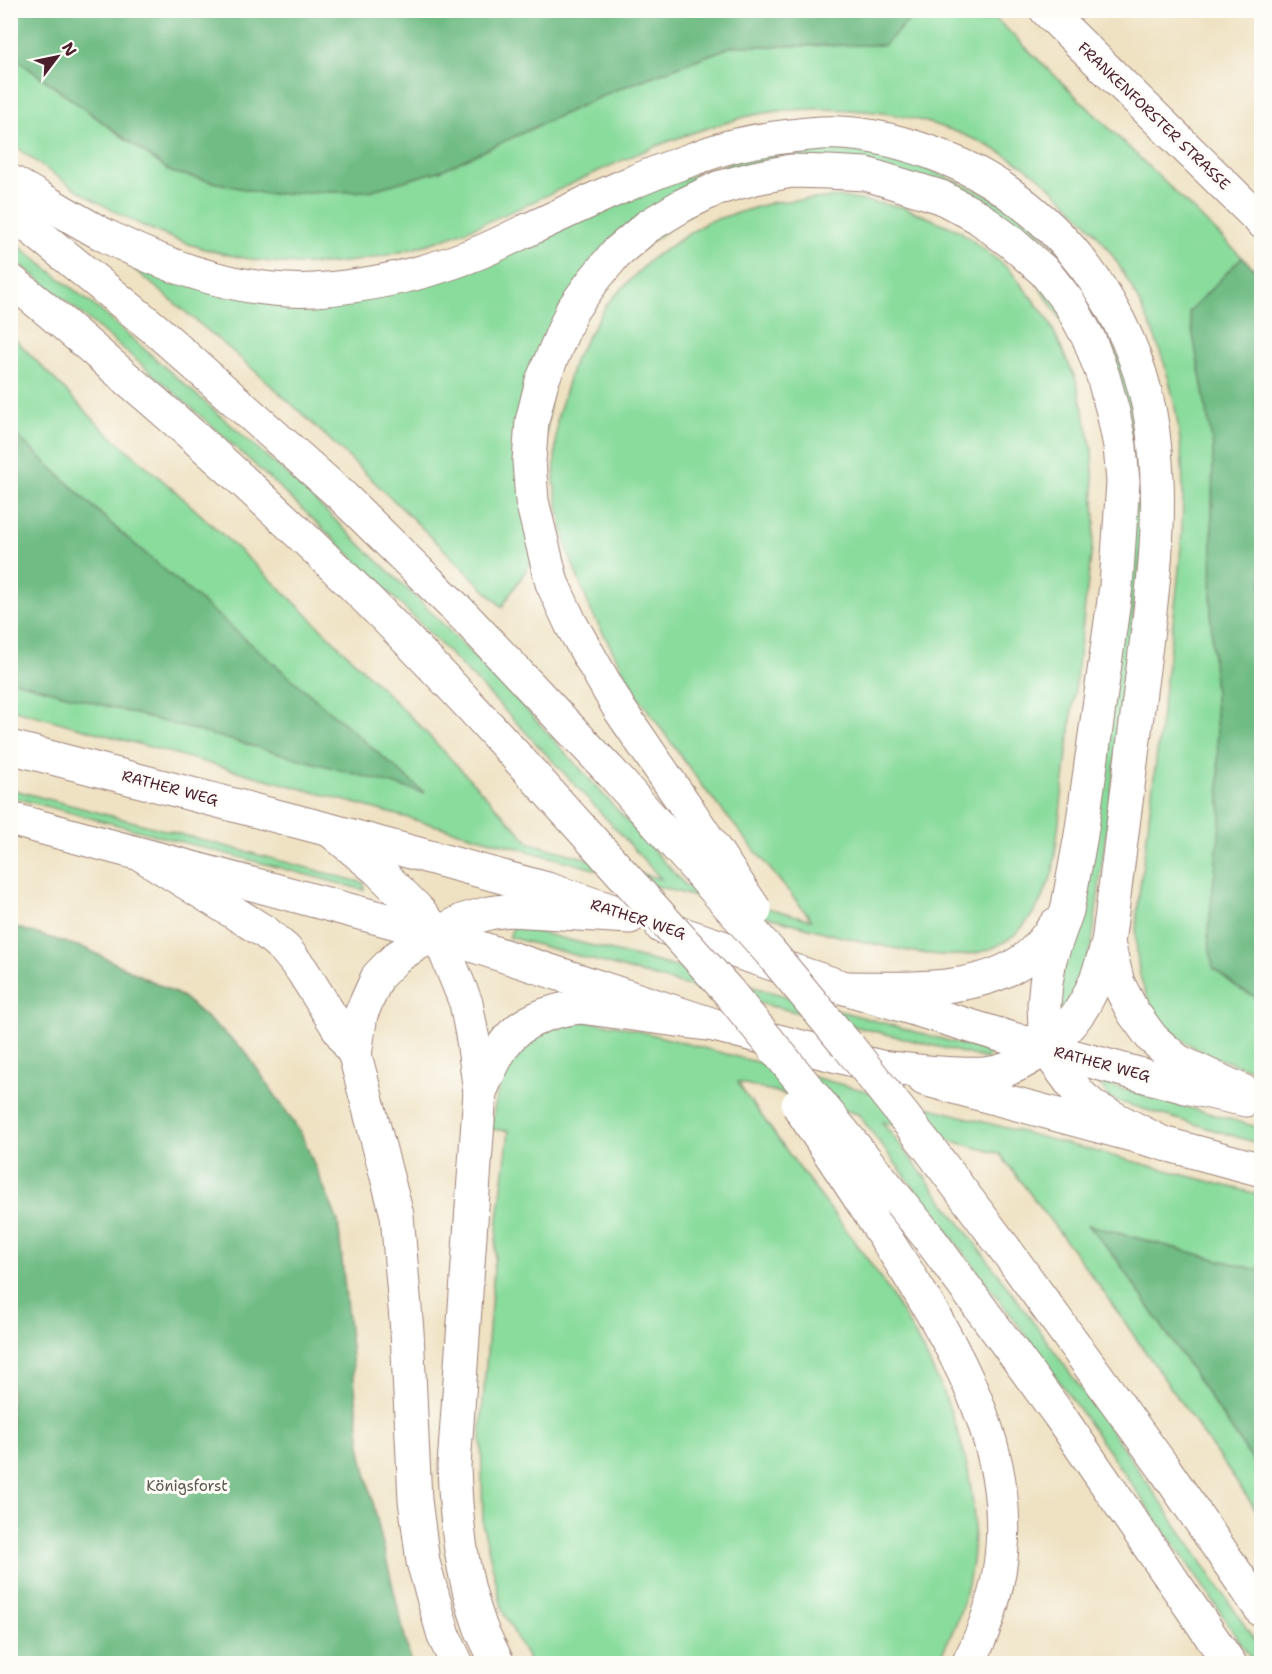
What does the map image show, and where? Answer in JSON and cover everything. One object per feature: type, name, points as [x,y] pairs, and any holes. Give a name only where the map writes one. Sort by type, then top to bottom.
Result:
[{"type":"main road","name":"FRANKENFORSTER STRASSE","points":[[1046,10],[1262,222]]},
{"type":"main road","points":[[10,181],[103,234],[164,261],[223,280],[259,287],[312,290],[395,279],[470,256],[658,171],[735,145],[823,133],[871,137],[915,147],[954,161],[990,180],[1029,207],[1064,240],[1093,278],[1119,318],[1137,362],[1155,447],[1156,554],[1108,943],[1099,975],[1080,1011],[1046,1049],[1020,1063],[986,1074],[951,1074],[879,1067]]},
{"type":"main road","points":[[848,1046],[620,710],[571,624],[552,583],[532,501],[529,461],[532,421],[542,381],[573,310],[592,282],[616,254],[648,226],[718,188],[791,171],[866,174],[941,196],[978,217],[1045,272],[1070,304],[1090,341],[1113,412],[1120,446],[1123,482],[1116,586],[1081,835],[1067,911],[1050,959],[1046,982],[1044,1005],[1046,1049],[1080,1095],[1095,1108],[1164,1144]]},
{"type":"main road","points":[[10,211],[164,336],[341,495],[465,617],[611,772],[770,952],[929,1149],[1008,1253],[1164,1468],[1262,1611]]},
{"type":"main road","points":[[10,280],[177,420],[301,533],[394,624],[728,991],[926,1234],[1059,1415],[1230,1664]]},
{"type":"main road","name":"RATHER WEG","points":[[10,747],[547,889],[845,988],[1046,1049],[1186,1087],[1262,1102]]},
{"type":"main road","points":[[10,819],[438,934],[714,1025],[1262,1170]]},
{"type":"main road","points":[[330,830],[377,869],[420,912],[438,934],[466,1003],[480,1092],[454,1466],[456,1521],[466,1581],[480,1627],[498,1664]]},
{"type":"main road","points":[[142,855],[266,932],[285,949],[303,970],[355,1055],[397,1215],[407,1331],[416,1500],[423,1562],[444,1636],[457,1664]]},
{"type":"main road","points":[[355,1055],[361,1014],[378,976],[397,957],[464,920],[510,910],[630,917]]},
{"type":"main road","points":[[845,988],[929,988],[974,981],[1008,969],[1025,959],[1039,946],[1067,911]]},
{"type":"main road","points":[[1108,943],[1118,983],[1133,1012],[1152,1038],[1178,1061],[1262,1102]]},
{"type":"main road","points":[[728,991],[813,1130],[917,1286],[953,1348],[996,1458],[1002,1504],[1003,1548],[997,1590],[968,1664]]},
{"type":"main road","points":[[480,1092],[504,1045],[514,1033],[540,1016],[561,1009],[580,1007],[714,1025]]},
{"type":"green space","points":[[11,10],[918,11],[884,45],[733,46],[613,91],[442,170],[369,191],[265,194],[171,172],[11,55]]},
{"type":"green space","points":[[918,11],[988,11],[1242,257],[1189,312],[1213,447],[1211,617],[1221,817],[1208,936],[1241,990],[1261,999],[1261,1072],[1212,1056],[1183,1040],[1158,1016],[1142,982],[1136,940],[1137,918],[1180,563],[1182,475],[1179,432],[1171,389],[1158,345],[1127,279],[1113,256],[1088,224],[1057,192],[1038,177],[1015,160],[996,150],[957,132],[916,119],[846,110],[803,109],[774,112],[744,117],[666,142],[512,211],[408,250],[354,261],[298,264],[218,253],[145,227],[77,189],[11,143],[10,55],[171,172],[265,194],[369,191],[442,170],[613,91],[733,46],[884,45]]},
{"type":"green space","points":[[774,148],[882,149],[1020,209],[1091,290],[1136,395],[1147,508],[1092,944],[1074,995],[1061,1010],[1058,1008],[1122,411],[985,205],[750,170],[560,308],[532,561],[502,607],[301,412],[116,254],[327,300]]},
{"type":"green space","points":[[840,197],[903,207],[960,231],[1009,269],[1048,319],[1076,380],[1092,448],[1095,522],[1053,871],[1036,908],[1016,933],[992,948],[966,954],[937,955],[838,936],[11,709],[11,680],[423,792],[118,530],[11,430],[11,335],[103,429],[174,490],[280,588],[417,723],[530,843],[661,879],[508,713],[349,554],[184,401],[11,257],[10,239],[102,312],[289,476],[428,609],[535,719],[686,886],[812,920],[703,787],[637,695],[591,611],[566,547],[554,483],[557,419],[575,358],[607,304],[652,258],[707,222],[774,202]]},
{"type":"green space","points":[[1242,257],[1262,276],[1261,999],[1241,990],[1213,968],[1208,935],[1221,817],[1211,617],[1213,447],[1189,312]]},
{"type":"green space","points":[[11,430],[118,530],[425,793],[11,680]]},
{"type":"green space","points":[[10,789],[364,883],[364,890],[11,797]]},
{"type":"green space","name":"Königsforst","points":[[11,926],[87,949],[183,997],[245,1051],[301,1133],[338,1221],[362,1456],[411,1663],[11,1663]]},
{"type":"green space","points":[[514,926],[724,979],[989,1052],[988,1059],[677,983],[509,937]]},
{"type":"green space","points":[[571,1020],[616,1025],[1261,1195],[1261,1271],[1089,1225],[1118,1261],[1261,1473],[1261,1517],[1093,1277],[1000,1154],[882,1122],[981,1251],[1124,1449],[1261,1650],[1261,1663],[1254,1663],[1201,1583],[1035,1347],[858,1114],[738,1082],[878,1274],[914,1332],[937,1378],[955,1424],[968,1471],[974,1519],[971,1567],[959,1615],[936,1663],[530,1663],[503,1612],[483,1526],[481,1426],[498,1219],[509,1131],[491,1129],[496,1098],[505,1067],[532,1035]]},
{"type":"green space","points":[[1098,1082],[1261,1128],[1261,1144],[1110,1099]]},
{"type":"green space","points":[[1088,1225],[1261,1271],[1261,1473],[1118,1261]]}]
